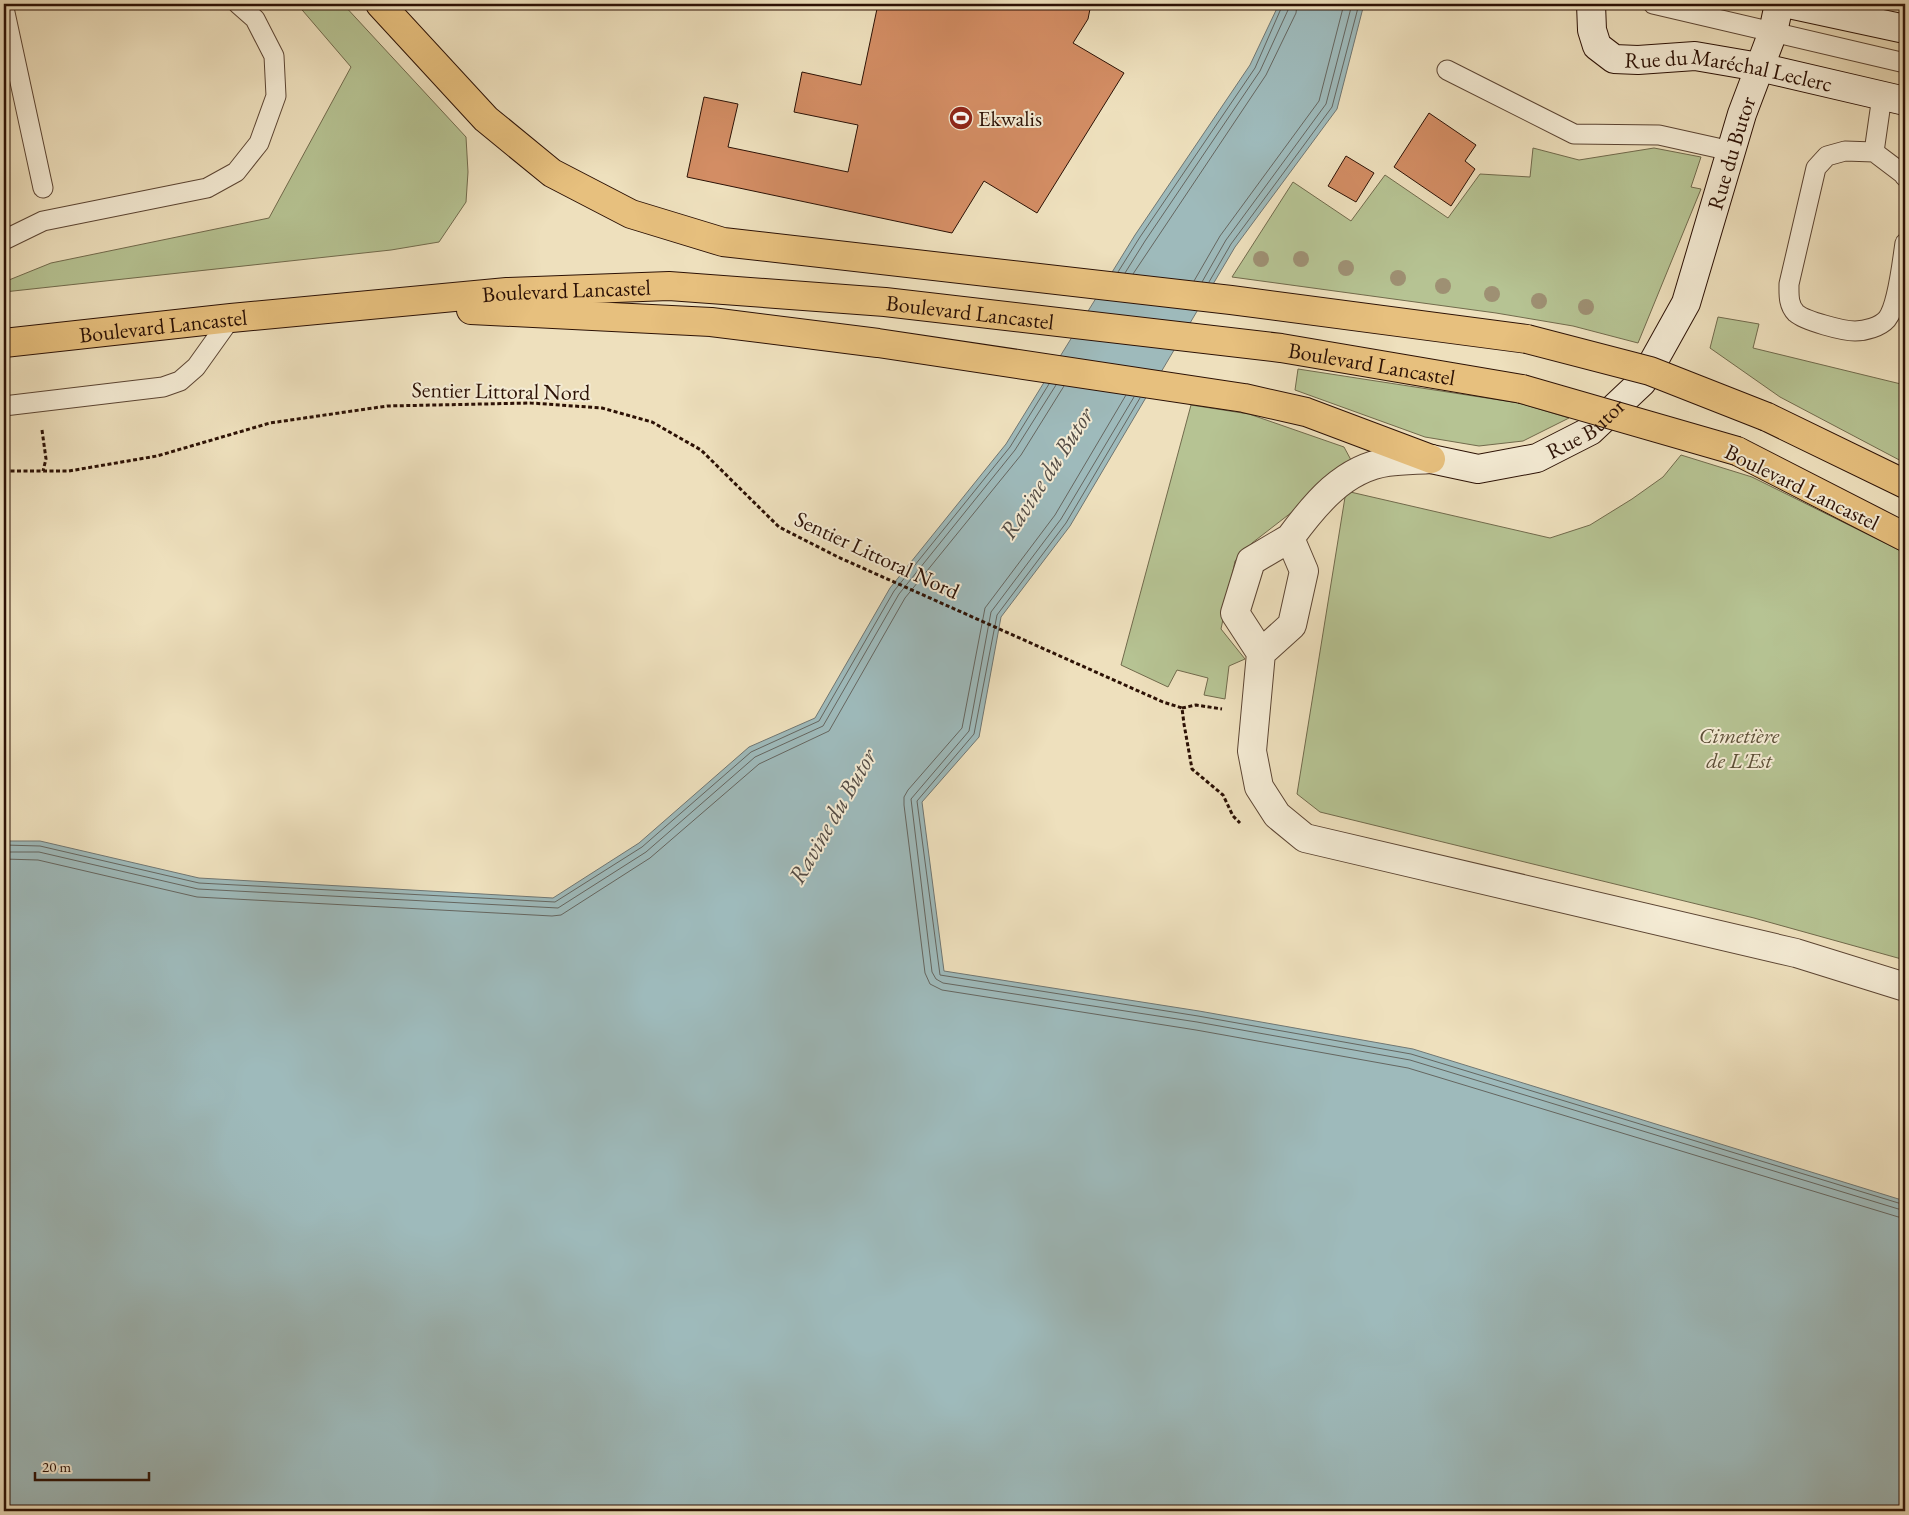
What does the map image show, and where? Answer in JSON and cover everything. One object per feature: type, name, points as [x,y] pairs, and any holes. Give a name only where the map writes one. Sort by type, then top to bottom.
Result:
[{"type":"main road","name":"Boulevard Lancastel","points":[[380,4],[486,119],[552,173],[631,214],[723,242],[1231,300],[1528,339],[1650,371],[1767,417],[1905,484]]},
{"type":"main road","name":"Boulevard Lancastel","points":[[4,343],[231,318],[507,292],[669,286],[885,302],[1281,348],[1522,389],[1737,451],[1905,537]]},
{"type":"main road","points":[[365,305],[711,322],[878,342],[1244,398],[1306,412],[1431,458]]},
{"type":"street","name":"Rue du Maréchal Leclerc","points":[[1591,4],[1592,30],[1597,46],[1614,59],[1638,60],[1695,56],[1759,67],[1894,98]]},
{"type":"street","name":"Rue du Butor","points":[[1686,303],[1742,114],[1773,32],[1779,4]]},
{"type":"street","points":[[1789,4],[1905,29]]},
{"type":"street","name":"Rue Butor","points":[[1290,538],[1315,504],[1350,474],[1386,462],[1431,458],[1478,469],[1537,458],[1590,431],[1642,382],[1686,303]]},
{"type":"street","points":[[1260,654],[1292,625],[1304,571],[1290,538],[1251,561],[1235,613],[1260,654],[1252,751],[1259,787],[1277,815],[1305,838],[1796,953],[1905,987]]},
{"type":"lane","points":[[4,240],[43,221],[207,188],[236,172],[259,143],[276,96],[274,56],[254,19],[238,4]]},
{"type":"lane","name":"Rue du Maréchal Leclerc","points":[[1653,4],[1905,63]]},
{"type":"lane","points":[[4,8],[43,188]]},
{"type":"lane","points":[[1446,70],[1574,134],[1659,135],[1731,151]]},
{"type":"lane","points":[[1874,152],[1894,98]]},
{"type":"lane","points":[[1905,177],[1874,152],[1845,151],[1827,156],[1816,168],[1789,284],[1788,300],[1796,313],[1813,322],[1854,331],[1871,329],[1887,319],[1894,303],[1905,243]]},
{"type":"lane","points":[[4,406],[162,387],[180,380],[196,367],[231,318]]},
{"type":"path","name":"Sentier Littoral Nord","points":[[4,471],[69,471],[157,456],[270,423],[387,406],[531,403],[602,408],[652,422],[701,450],[779,527],[838,557],[1163,702],[1182,708]]},
{"type":"path","points":[[42,424],[46,458],[43,471]]},
{"type":"path","points":[[1223,795],[1192,769],[1182,708],[1196,705],[1255,714]]},
{"type":"green space","points":[[297,4],[343,4],[466,137],[468,172],[466,202],[439,242],[391,250],[4,292],[4,282],[51,263],[269,218],[351,67]]},
{"type":"green space","points":[[1533,148],[1579,160],[1654,148],[1701,157],[1691,187],[1701,189],[1638,343],[1573,326],[1496,313],[1232,277],[1293,182],[1351,221],[1385,175],[1448,218],[1480,174],[1530,177]]},
{"type":"green space","points":[[1718,317],[1759,324],[1753,348],[1905,385],[1905,463],[1780,397],[1710,348]]},
{"type":"green space","points":[[1298,369],[1519,403],[1569,418],[1523,441],[1479,446],[1425,437],[1295,390]]},
{"type":"green space","points":[[1191,405],[1249,414],[1344,447],[1351,460],[1305,502],[1252,543],[1235,561],[1221,629],[1245,659],[1229,666],[1225,699],[1204,695],[1208,678],[1177,670],[1168,687],[1121,665]]},
{"type":"green space","name":"Cimetière de L'Est","points":[[1681,455],[1752,477],[1905,553],[1905,960],[1754,918],[1320,812],[1297,794],[1346,491],[1550,538],[1590,525],[1632,499],[1663,477]]},
{"type":"water","name":"Ravine du Butor","points":[[1279,4],[1364,4],[1337,109],[1235,247],[1070,526],[1001,617],[979,737],[922,802],[944,971],[1199,1011],[1413,1049],[1905,1201],[1905,1511],[4,1511],[4,841],[40,841],[199,878],[553,898],[639,843],[749,747],[815,718],[890,588],[1006,444],[1135,235],[1250,65]]},
{"type":"building","name":"Ekwalis","points":[[878,4],[1091,4],[1088,19],[1073,43],[1124,73],[1037,213],[984,181],[952,233],[687,177],[704,97],[738,104],[728,147],[848,172],[858,125],[794,112],[802,72],[861,85]]},
{"type":"building","points":[[1429,113],[1476,145],[1465,161],[1475,169],[1451,206],[1394,167]]},
{"type":"building","points":[[1346,156],[1374,173],[1356,202],[1328,186]]},
{"type":"place","name":"Ekwalis","points":[[961,118]]}]
